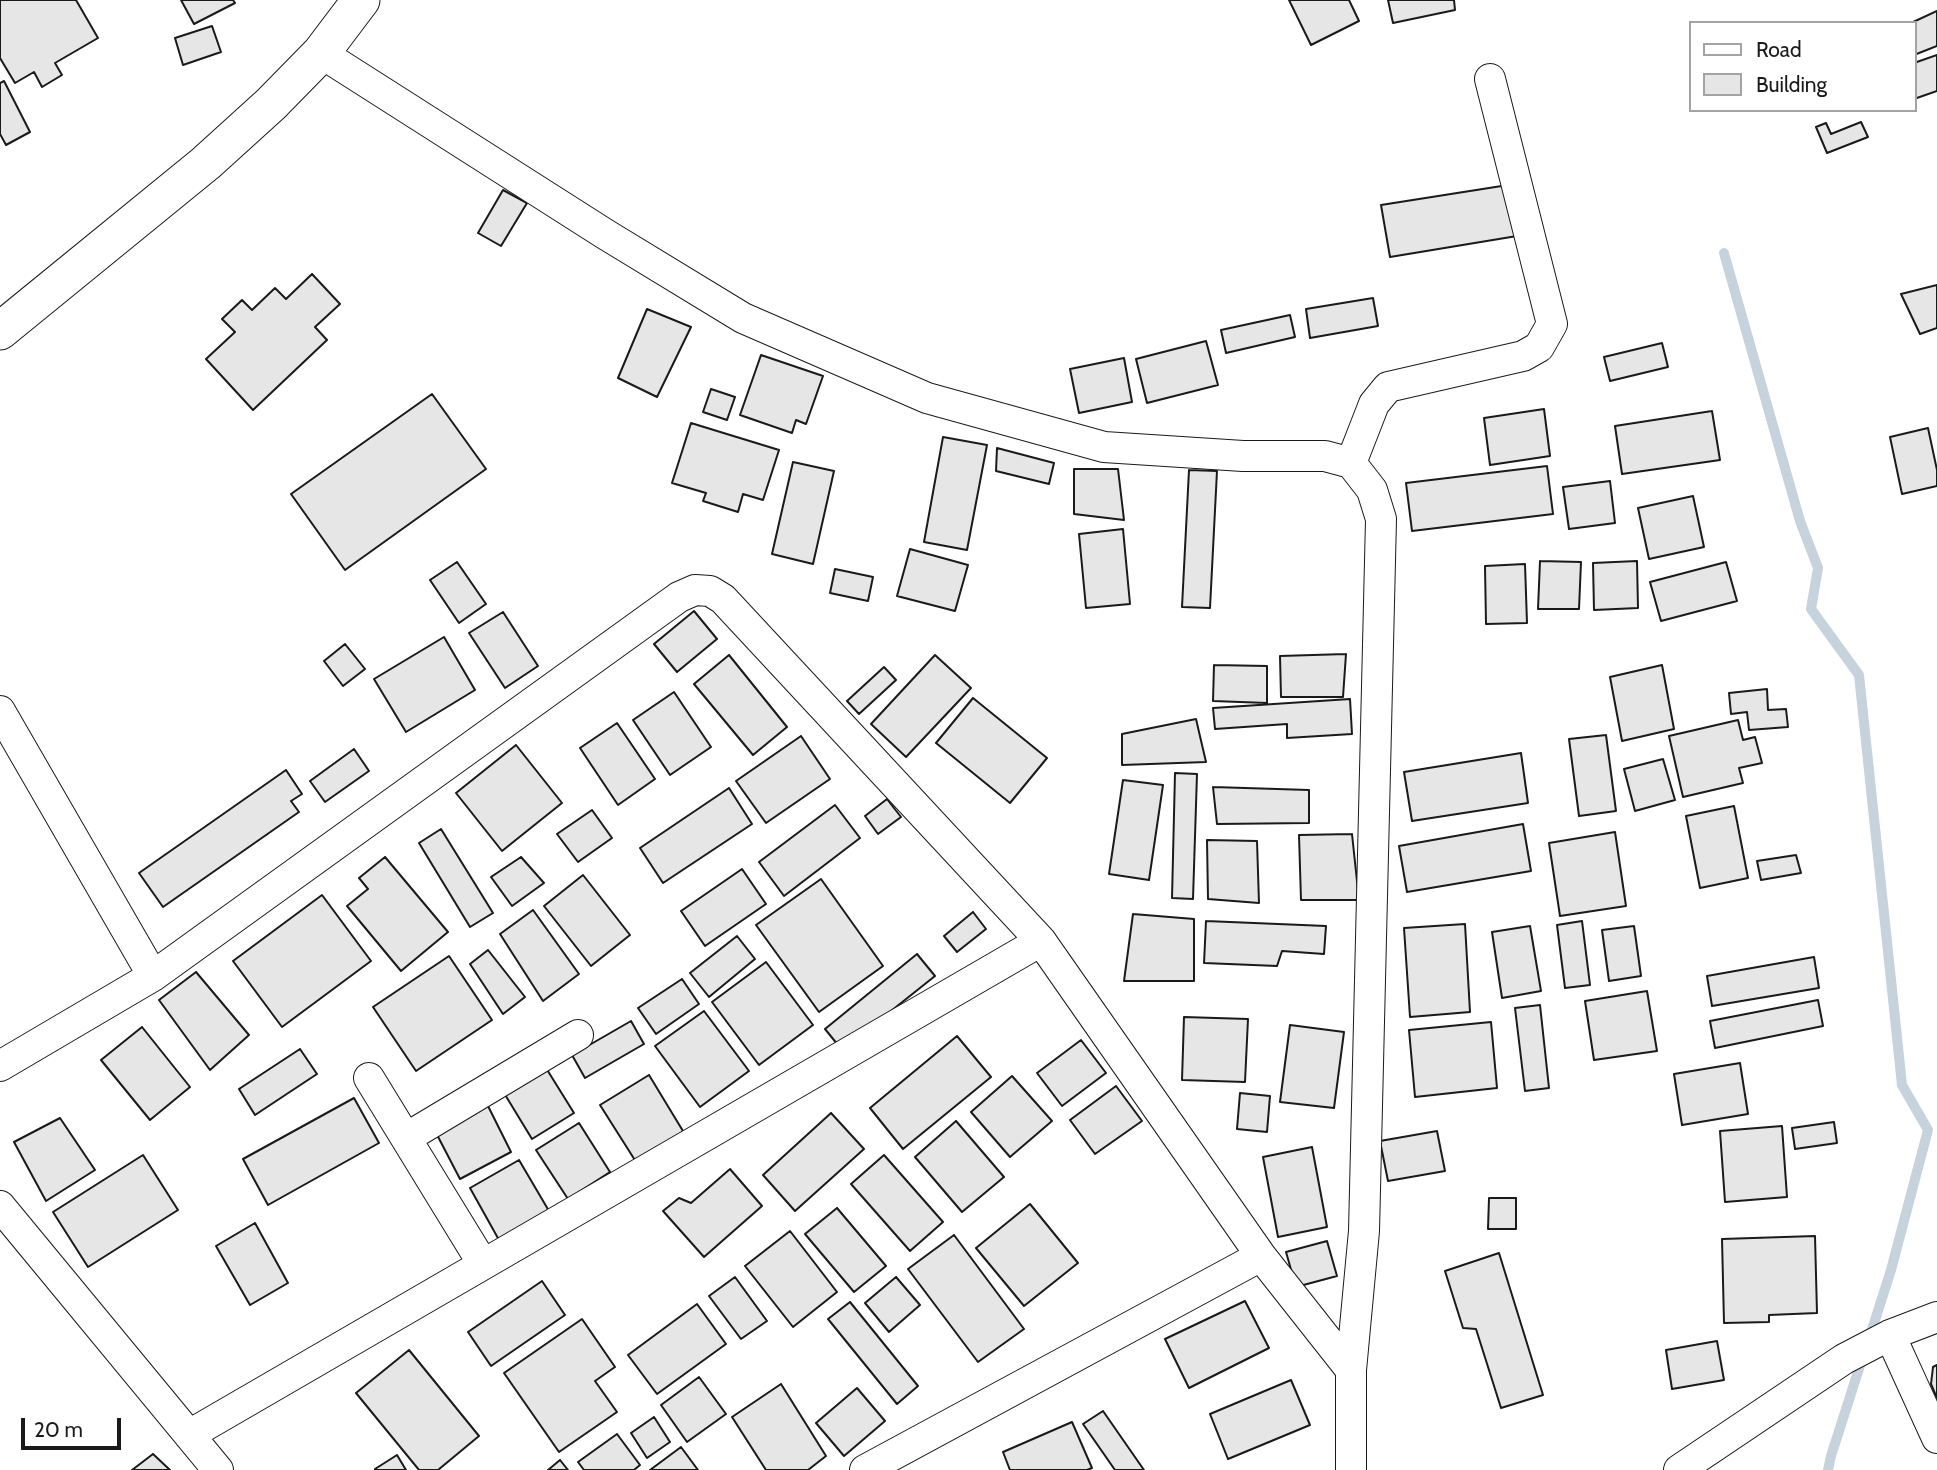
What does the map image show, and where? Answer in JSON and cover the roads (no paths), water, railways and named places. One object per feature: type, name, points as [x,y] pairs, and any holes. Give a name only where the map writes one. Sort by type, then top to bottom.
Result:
[{"type":"street","points":[[0,331],[206,163],[271,104],[321,53],[361,0]]},
{"type":"street","points":[[321,53],[605,234],[743,318],[927,398],[1104,447],[1243,456],[1325,456],[1351,463],[1372,490],[1381,519],[1364,1231],[1351,1370],[1352,1470]]},
{"type":"street","points":[[1351,463],[1374,404],[1388,387],[1523,356],[1539,347],[1552,324],[1490,79]]},
{"type":"street","points":[[0,1066],[153,976],[678,597],[695,590],[710,591],[723,599],[1041,941],[1261,1256],[1351,1370]]},
{"type":"street","points":[[0,711],[153,976]]},
{"type":"street","points":[[189,1435],[1041,941]]},
{"type":"street","points":[[406,1138],[578,1035]]},
{"type":"street","points":[[369,1078],[483,1264]]},
{"type":"street","points":[[0,1206],[218,1470]]},
{"type":"street","points":[[865,1470],[1261,1256]]},
{"type":"street","points":[[1679,1470],[1844,1359],[1885,1338],[1937,1317]]},
{"type":"street","points":[[1885,1338],[1937,1438]]},
{"type":"waterway","points":[[1724,253],[1800,521],[1818,568],[1811,609],[1859,675],[1902,1085],[1928,1130],[1891,1270],[1869,1339]]},
{"type":"waterway","points":[[1828,1470],[1863,1356]]}]
